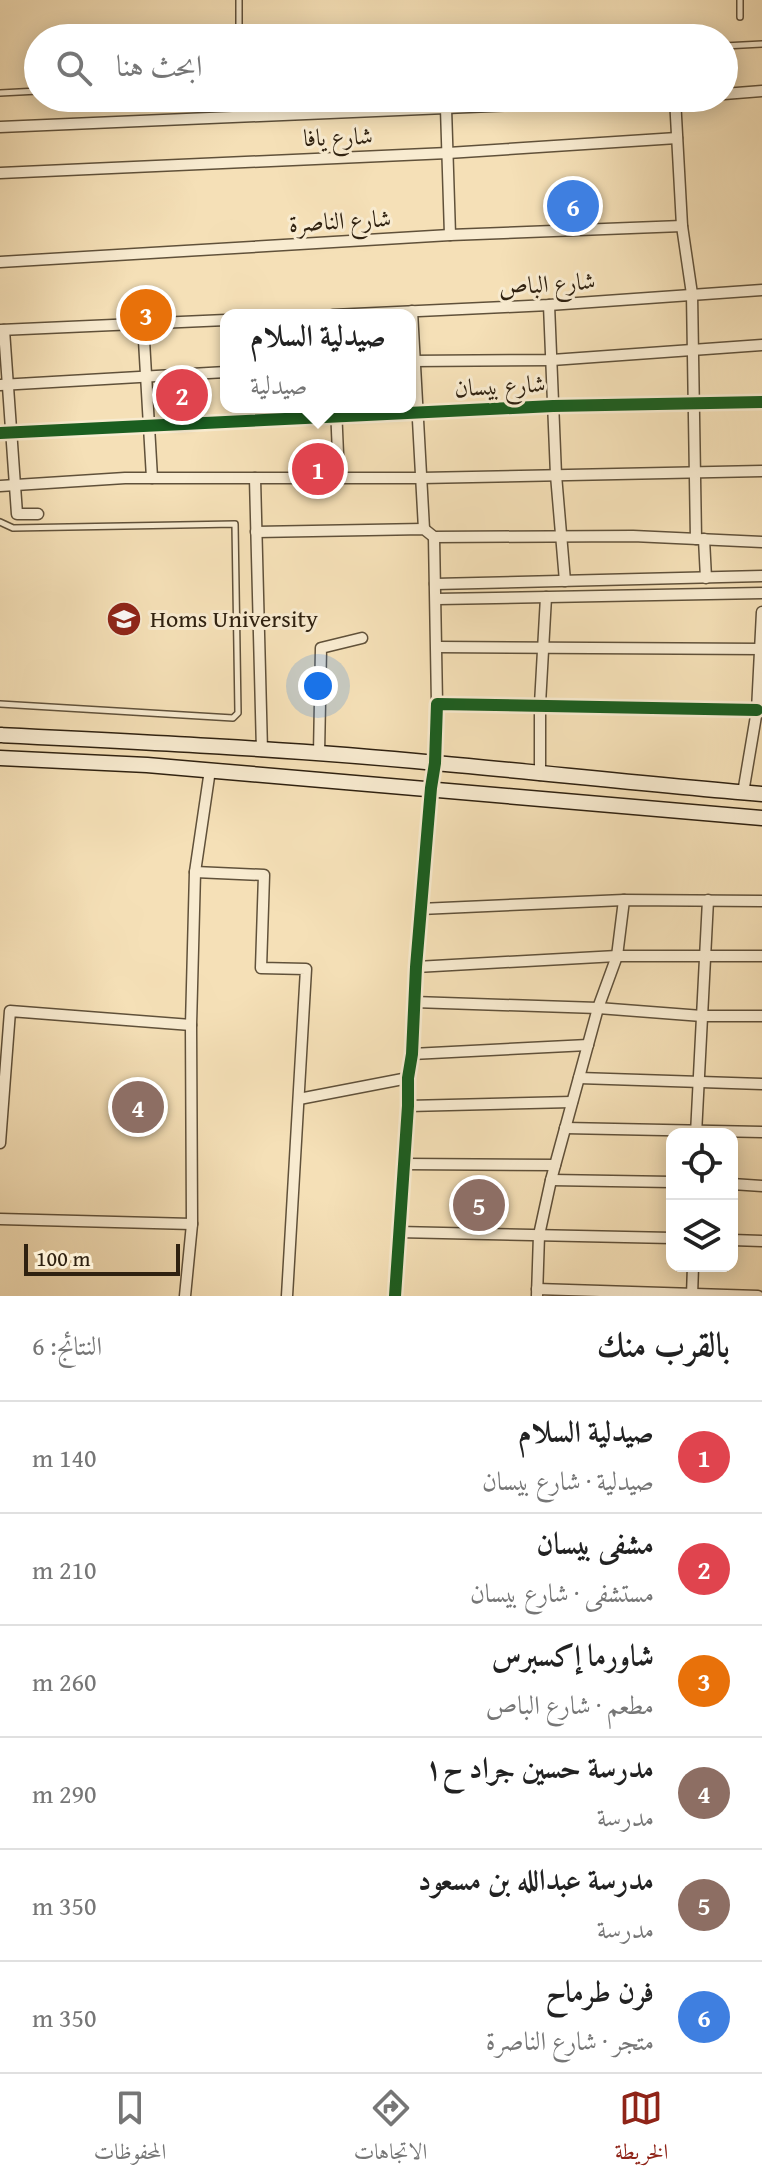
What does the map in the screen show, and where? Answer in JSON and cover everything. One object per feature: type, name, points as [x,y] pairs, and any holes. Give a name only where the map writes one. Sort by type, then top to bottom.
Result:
[{"type":"main road","points":[[0,735],[319,754],[762,794]]},
{"type":"main road","points":[[0,758],[210,770],[762,818]]},
{"type":"street","points":[[738,93],[762,91]]},
{"type":"street","points":[[0,127],[352,112]]},
{"type":"street","points":[[446,112],[450,235]]},
{"type":"street","points":[[677,112],[682,226],[692,294],[693,403],[700,539],[706,578]]},
{"type":"street","name":"شارع يافا","points":[[0,173],[448,153],[677,138]]},
{"type":"street","name":"شارع الناصرة","points":[[0,262],[450,235],[682,226]]},
{"type":"street","name":"شارع الباص","points":[[416,311],[762,290]]},
{"type":"street","points":[[549,305],[556,475],[565,581]]},
{"type":"street","points":[[38,514],[17,514],[6,432],[2,330],[220,320]]},
{"type":"street","points":[[143,323],[152,478]]},
{"type":"street","points":[[416,361],[552,360],[762,345]]},
{"type":"street","points":[[4,385],[220,372]]},
{"type":"street","points":[[416,386],[424,529]]},
{"type":"street","name":"شارع بيسان","points":[[416,412],[762,402]]},
{"type":"street","name":"شارع بيسان","points":[[6,432],[309,413]]},
{"type":"street","points":[[336,413],[339,478]]},
{"type":"street","points":[[0,486],[152,478],[421,478],[762,471]]},
{"type":"street","points":[[255,478],[262,751]]},
{"type":"street","points":[[256,532],[424,529],[434,537],[633,536],[762,542]]},
{"type":"street","points":[[395,1296],[420,909],[435,763],[438,647],[434,537]]},
{"type":"street","points":[[435,584],[762,576]]},
{"type":"street","points":[[437,599],[762,593]]},
{"type":"street","points":[[540,775],[546,597]]},
{"type":"street","points":[[743,793],[758,723],[762,612]]},
{"type":"street","points":[[319,754],[321,648],[362,638]]},
{"type":"street","points":[[438,647],[761,649]]},
{"type":"street","points":[[437,704],[757,710]]},
{"type":"street","points":[[185,1296],[192,1224],[191,1025],[195,872],[210,770]]},
{"type":"street","points":[[195,872],[264,875],[261,968],[306,969],[287,1296]]},
{"type":"street","points":[[420,909],[624,900],[762,901]]},
{"type":"street","points":[[624,900],[617,956],[598,1008],[551,1180],[539,1235],[537,1293],[758,1296]]},
{"type":"street","points":[[696,1128],[708,900]]},
{"type":"street","points":[[416,967],[617,956],[762,956]]},
{"type":"street","points":[[414,1002],[598,1008],[702,1016],[762,1016]]},
{"type":"street","points":[[0,1143],[10,1011],[191,1025]]},
{"type":"street","points":[[412,1054],[588,1045]]},
{"type":"street","points":[[299,1099],[408,1078]]},
{"type":"street","points":[[579,1078],[762,1084]]},
{"type":"street","points":[[408,1106],[572,1102]]},
{"type":"street","points":[[565,1128],[666,1132]]},
{"type":"street","points":[[738,1132],[762,1132]]},
{"type":"street","points":[[405,1164],[555,1165]]},
{"type":"street","points":[[551,1180],[666,1182]]},
{"type":"street","points":[[738,1184],[762,1186]]},
{"type":"street","points":[[0,1219],[192,1224]]},
{"type":"street","points":[[398,1232],[666,1238]]},
{"type":"street","points":[[738,1240],[762,1241]]},
{"type":"street","points":[[692,1295],[693,1272]]},
{"type":"lane","points":[[239,0],[239,24]]},
{"type":"lane","points":[[740,0],[740,17]]},
{"type":"lane","points":[[738,45],[762,44]]},
{"type":"lane","points":[[0,93],[24,92]]},
{"type":"lane","points":[[0,522],[13,528],[235,524],[238,713],[233,718],[0,704]]},
{"type":"cycle path","points":[[416,413],[553,406],[762,402]]},
{"type":"cycle path","points":[[0,433],[410,413]]},
{"type":"cycle path","points":[[395,1296],[408,1078],[435,763],[437,704],[757,710]]},
{"type":"place","name":"فرن طرماح","points":[[573,206]]},
{"type":"place","name":"شاورما إكسبرس","points":[[146,315]]},
{"type":"place","name":"مشفى بيسان","points":[[182,395]]},
{"type":"place","name":"صيدلية السلام","points":[[318,469]]},
{"type":"place","name":"Homs University","points":[[124,619]]},
{"type":"place","name":"مدرسة حسين جراد ح١","points":[[138,1107]]},
{"type":"place","name":"مدرسة عبدالله بن مسعود","points":[[479,1205]]}]
